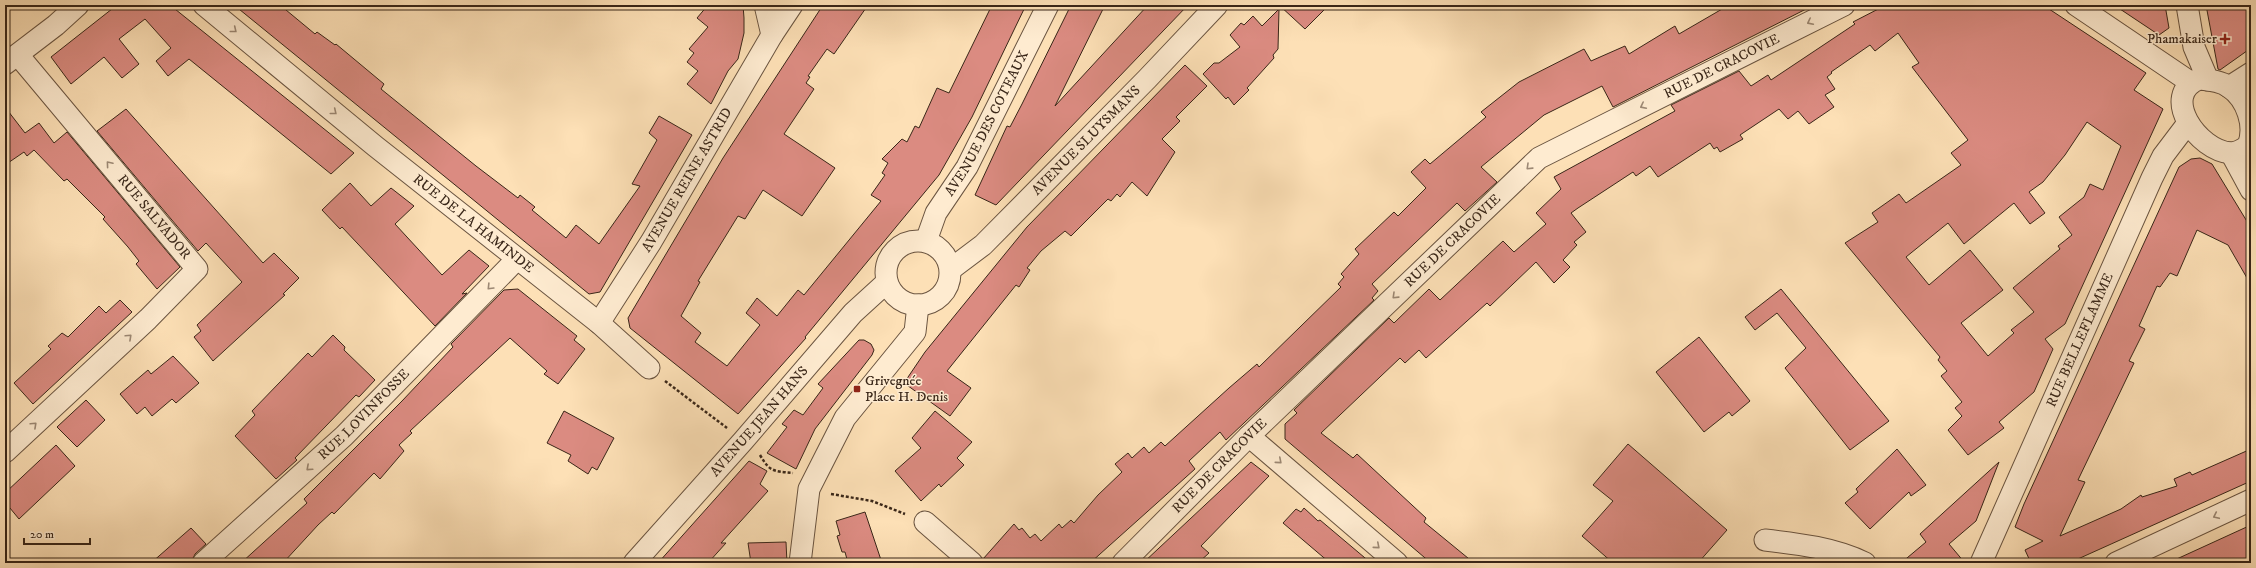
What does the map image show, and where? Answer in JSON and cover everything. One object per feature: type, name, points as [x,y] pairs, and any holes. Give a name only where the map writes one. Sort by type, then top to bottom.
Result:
[{"type":"street","points":[[11,60],[78,5]]},
{"type":"street","name":"RUE DE LA HAMINDE","points":[[204,5],[374,146],[599,323],[649,368]]},
{"type":"street","points":[[765,5],[772,35]]},
{"type":"street","name":"AVENUE REINE ASTRID","points":[[599,323],[651,242],[772,35],[792,5]]},
{"type":"street","name":"AVENUE DES COTEAUX","points":[[926,241],[936,213],[967,167],[1048,5]]},
{"type":"street","name":"AVENUE SLUYSMANS","points":[[951,270],[983,245],[1147,79],[1216,5]]},
{"type":"street","name":"RUE DE CRACOVIE","points":[[1123,563],[1249,436],[1539,158],[1844,5]]},
{"type":"street","points":[[2076,5],[2199,81],[2229,87],[2242,100],[2248,112],[2251,126],[2251,138],[2248,146],[2231,153],[2215,148],[2197,137],[2188,123],[2182,105],[2184,88],[2199,81]]},
{"type":"street","points":[[2187,5],[2199,81]]},
{"type":"street","name":"RUE SALVADOR","points":[[5,452],[148,319],[197,269],[11,60]]},
{"type":"street","points":[[2229,87],[2251,72]]},
{"type":"street","name":"RUE BELLEFLAMME","points":[[1982,563],[2152,178],[2163,156],[2188,123]]},
{"type":"street","points":[[2231,153],[2251,190]]},
{"type":"street","points":[[911,241],[926,241],[936,246],[947,257],[951,270],[948,287],[936,300],[918,305],[904,302],[894,294],[887,282],[887,264],[898,248],[911,241]]},
{"type":"street","name":"RUE LOVINFOSSE","points":[[203,563],[344,436],[517,259]]},
{"type":"street","name":"AVENUE JEAN HANS","points":[[634,563],[743,441],[853,313],[887,282]]},
{"type":"street","points":[[800,563],[809,489],[845,418],[914,332],[918,305]]},
{"type":"street","points":[[1249,436],[1397,563]]},
{"type":"street","points":[[2116,563],[2251,500]]},
{"type":"street","points":[[925,522],[972,563]]},
{"type":"street","points":[[1765,540],[1812,546],[1848,555],[1865,563]]},
{"type":"path","points":[[649,368],[743,441]]},
{"type":"building","points":[[117,5],[170,5],[354,153],[331,174],[189,59],[168,76],[156,61],[171,48],[145,19],[119,39],[139,64],[122,78],[104,57],[71,84],[51,57]]},
{"type":"building","points":[[234,5],[280,5],[315,34],[317,32],[335,45],[336,44],[384,84],[381,89],[476,166],[518,198],[520,195],[535,207],[532,210],[566,238],[576,225],[599,244],[640,186],[632,184],[657,140],[649,133],[659,116],[692,135],[600,292],[589,294]]},
{"type":"building","points":[[708,5],[743,5],[744,18],[744,33],[738,59],[728,71],[711,104],[687,84],[698,71],[687,62],[694,53],[689,49],[708,27],[697,18]]},
{"type":"building","points":[[823,5],[868,5],[834,54],[827,49],[808,76],[810,77],[806,83],[814,89],[784,134],[835,168],[802,216],[763,190],[745,219],[738,216],[698,281],[700,282],[681,316],[701,333],[695,342],[727,366],[760,325],[746,313],[757,298],[777,316],[798,290],[804,295],[881,201],[871,195],[885,175],[882,173],[888,163],[882,159],[902,139],[907,142],[915,126],[919,128],[937,88],[949,93],[992,5],[1026,5],[972,117],[939,175],[805,337],[806,338],[738,414],[630,328],[628,318],[723,158]]},
{"type":"building","points":[[1071,5],[1105,5],[1055,106],[1148,5],[1188,5],[996,205],[975,195],[1007,126],[1010,127]]},
{"type":"building","points":[[1279,5],[1329,5],[1305,29]]},
{"type":"building","points":[[1729,5],[1814,5],[1613,107],[1602,86],[1544,115],[1481,167],[1497,182],[1465,211],[1457,203],[1372,284],[1378,291],[1372,298],[1374,300],[1226,440],[1220,432],[1189,461],[1195,469],[1090,563],[984,563],[983,559],[1014,524],[1019,530],[1022,528],[1030,538],[1035,534],[1041,541],[1059,524],[1062,528],[1071,520],[1074,523],[1098,495],[1122,472],[1115,464],[1128,453],[1132,458],[1144,447],[1149,453],[1161,442],[1165,446],[1257,364],[1259,367],[1341,287],[1338,284],[1344,277],[1341,274],[1359,254],[1355,249],[1394,212],[1398,216],[1426,188],[1411,172],[1425,159],[1430,164],[1486,117],[1481,112],[1519,82],[1584,49],[1591,61],[1625,46],[1629,54],[1675,26],[1679,34]]},
{"type":"building","points":[[1886,5],[2043,5],[2146,73],[2134,90],[2163,109],[2065,324],[2045,339],[2053,349],[2034,392],[1999,422],[2004,428],[1968,455],[1948,430],[1962,416],[1955,408],[1962,402],[1941,376],[1947,371],[1938,360],[1940,357],[1845,243],[1878,222],[1872,213],[1899,194],[1906,203],[1961,165],[1951,153],[1968,140],[1912,67],[1919,63],[1898,33],[1875,51],[1870,45],[1831,72],[1832,73],[1827,77],[1835,89],[1825,95],[1834,107],[1809,124],[1798,111],[1788,119],[1779,109],[1740,135],[1743,139],[1720,152],[1717,147],[1714,149],[1710,143],[1658,177],[1650,166],[1636,176],[1633,172],[1578,208],[1571,213],[1586,232],[1574,242],[1577,245],[1563,260],[1570,267],[1554,283],[1536,262],[1490,306],[1487,303],[1426,358],[1419,350],[1405,363],[1400,358],[1321,433],[1353,458],[1357,454],[1426,518],[1424,522],[1474,563],[1431,563],[1285,439],[1285,424],[1297,413],[1294,410],[1389,318],[1394,323],[1429,289],[1440,300],[1503,241],[1514,252],[1546,224],[1536,213],[1561,189],[1554,177],[1675,111],[1671,105],[1739,71],[1751,86],[1768,75],[1771,80],[1855,24],[1853,22]],"holes":[[[2087,122],[2121,146],[2103,190],[2090,184],[2084,197],[2059,217],[2072,235],[2058,246],[2060,249],[2013,288],[2034,312],[2011,330],[2014,333],[1988,356],[1961,323],[2003,290],[1970,250],[1929,285],[1906,257],[1948,223],[1964,244],[2014,203],[2030,224],[2045,213],[2029,192],[2043,182],[2065,155]]]},
{"type":"building","points":[[2114,5],[2165,5],[2169,28],[2159,35]]},
{"type":"building","points":[[2206,5],[2251,5],[2251,48],[2220,70],[2218,69]]},
{"type":"building","points":[[1279,9],[1278,49],[1273,55],[1274,58],[1247,88],[1249,90],[1234,105],[1228,97],[1226,99],[1203,74],[1214,63],[1219,63],[1240,47],[1230,35],[1241,23],[1244,25],[1253,16],[1262,26]]},
{"type":"building","points":[[1185,65],[1207,86],[1176,117],[1180,121],[1162,139],[1175,152],[1147,196],[1132,182],[1120,197],[1117,194],[1111,201],[1108,199],[1071,236],[1065,231],[1041,251],[1027,268],[1030,270],[1019,287],[1016,285],[947,371],[971,388],[950,416],[904,383],[925,352],[1027,227]]},
{"type":"building","points":[[5,107],[25,133],[39,123],[54,143],[67,132],[180,267],[157,289],[136,264],[139,261],[103,219],[105,217],[67,179],[64,181],[34,150],[27,156],[24,152],[5,165]]},
{"type":"building","points":[[126,109],[263,263],[274,253],[299,278],[283,294],[285,295],[213,361],[194,337],[201,331],[197,325],[242,282],[206,243],[198,251],[97,131]]},
{"type":"building","points":[[2200,158],[2212,164],[2251,228],[2251,285],[2228,245],[2197,230],[2177,276],[2170,273],[2160,287],[2157,286],[2139,326],[2145,329],[2129,361],[2134,363],[2078,480],[2085,482],[2060,536],[2121,509],[2141,495],[2142,497],[2177,486],[2174,479],[2190,472],[2192,475],[2251,449],[2251,481],[2069,563],[2031,563],[2025,550],[2043,541],[2015,527],[2024,504],[2179,167],[2191,159]]},
{"type":"building","points":[[350,183],[371,206],[391,188],[414,206],[395,224],[442,275],[469,250],[489,266],[462,294],[467,293],[435,326],[342,227],[340,229],[322,210]]},
{"type":"building","points":[[518,289],[577,336],[574,340],[585,349],[558,384],[544,374],[547,371],[510,338],[410,431],[412,433],[399,445],[404,451],[380,479],[374,473],[334,514],[332,512],[318,525],[283,563],[241,563],[307,503],[304,499],[402,401],[453,347],[451,344],[504,290]]},
{"type":"building","points":[[1781,289],[1889,421],[1850,450],[1785,368],[1806,348],[1777,313],[1755,330],[1745,317]]},
{"type":"building","points":[[120,300],[132,312],[33,404],[14,383],[51,349],[48,346],[62,333],[68,337],[99,306],[106,313]]},
{"type":"building","points":[[333,335],[345,347],[344,350],[375,380],[359,397],[356,395],[295,458],[297,460],[276,479],[235,436],[255,415],[252,411],[308,353],[312,357]]},
{"type":"building","points":[[1699,337],[1750,401],[1732,416],[1729,412],[1704,432],[1656,372]]},
{"type":"building","points":[[859,340],[864,340],[871,344],[874,350],[872,355],[815,429],[796,469],[767,453],[787,427],[782,424],[794,410],[803,415],[823,388],[818,384]]},
{"type":"building","points":[[173,356],[199,383],[176,403],[172,399],[152,416],[145,407],[137,414],[120,394],[148,370],[151,374]]},
{"type":"building","points":[[86,400],[105,420],[77,447],[57,427]]},
{"type":"building","points":[[564,411],[614,438],[597,470],[592,467],[588,474],[568,461],[571,455],[547,443]]},
{"type":"building","points":[[935,411],[972,442],[957,458],[964,465],[941,487],[939,484],[921,501],[895,471],[921,448],[912,438]]},
{"type":"building","points":[[1628,444],[1727,530],[1698,563],[1613,563],[1582,536],[1613,501],[1593,485]]},
{"type":"building","points":[[56,445],[75,466],[19,519],[5,502],[5,493]]},
{"type":"building","points":[[1897,449],[1926,485],[1911,496],[1909,492],[1870,529],[1845,503],[1858,492],[1856,489]]},
{"type":"building","points":[[749,461],[767,471],[760,484],[768,491],[721,543],[726,543],[708,563],[658,563]]},
{"type":"building","points":[[1251,462],[1269,476],[1201,546],[1209,553],[1198,563],[1143,563]]},
{"type":"building","points":[[1999,462],[1976,521],[1949,544],[1965,563],[1901,563],[1926,542],[1920,534]]},
{"type":"building","points":[[1304,508],[1371,563],[1330,563],[1283,523],[1296,509],[1301,512]]},
{"type":"building","points":[[865,512],[882,563],[848,563],[845,552],[842,552],[837,536],[840,535],[836,521]]},
{"type":"building","points":[[2251,525],[2251,556],[2236,563],[2168,563]]},
{"type":"building","points":[[191,528],[206,544],[195,554],[191,563],[151,563]]},
{"type":"building","points":[[786,542],[787,563],[751,563],[748,543]]},
{"type":"place","name":"Phamakaiser","points":[[2225,39]]},
{"type":"place","name":"Grivegnée Place H. Denis","points":[[857,389]]}]
